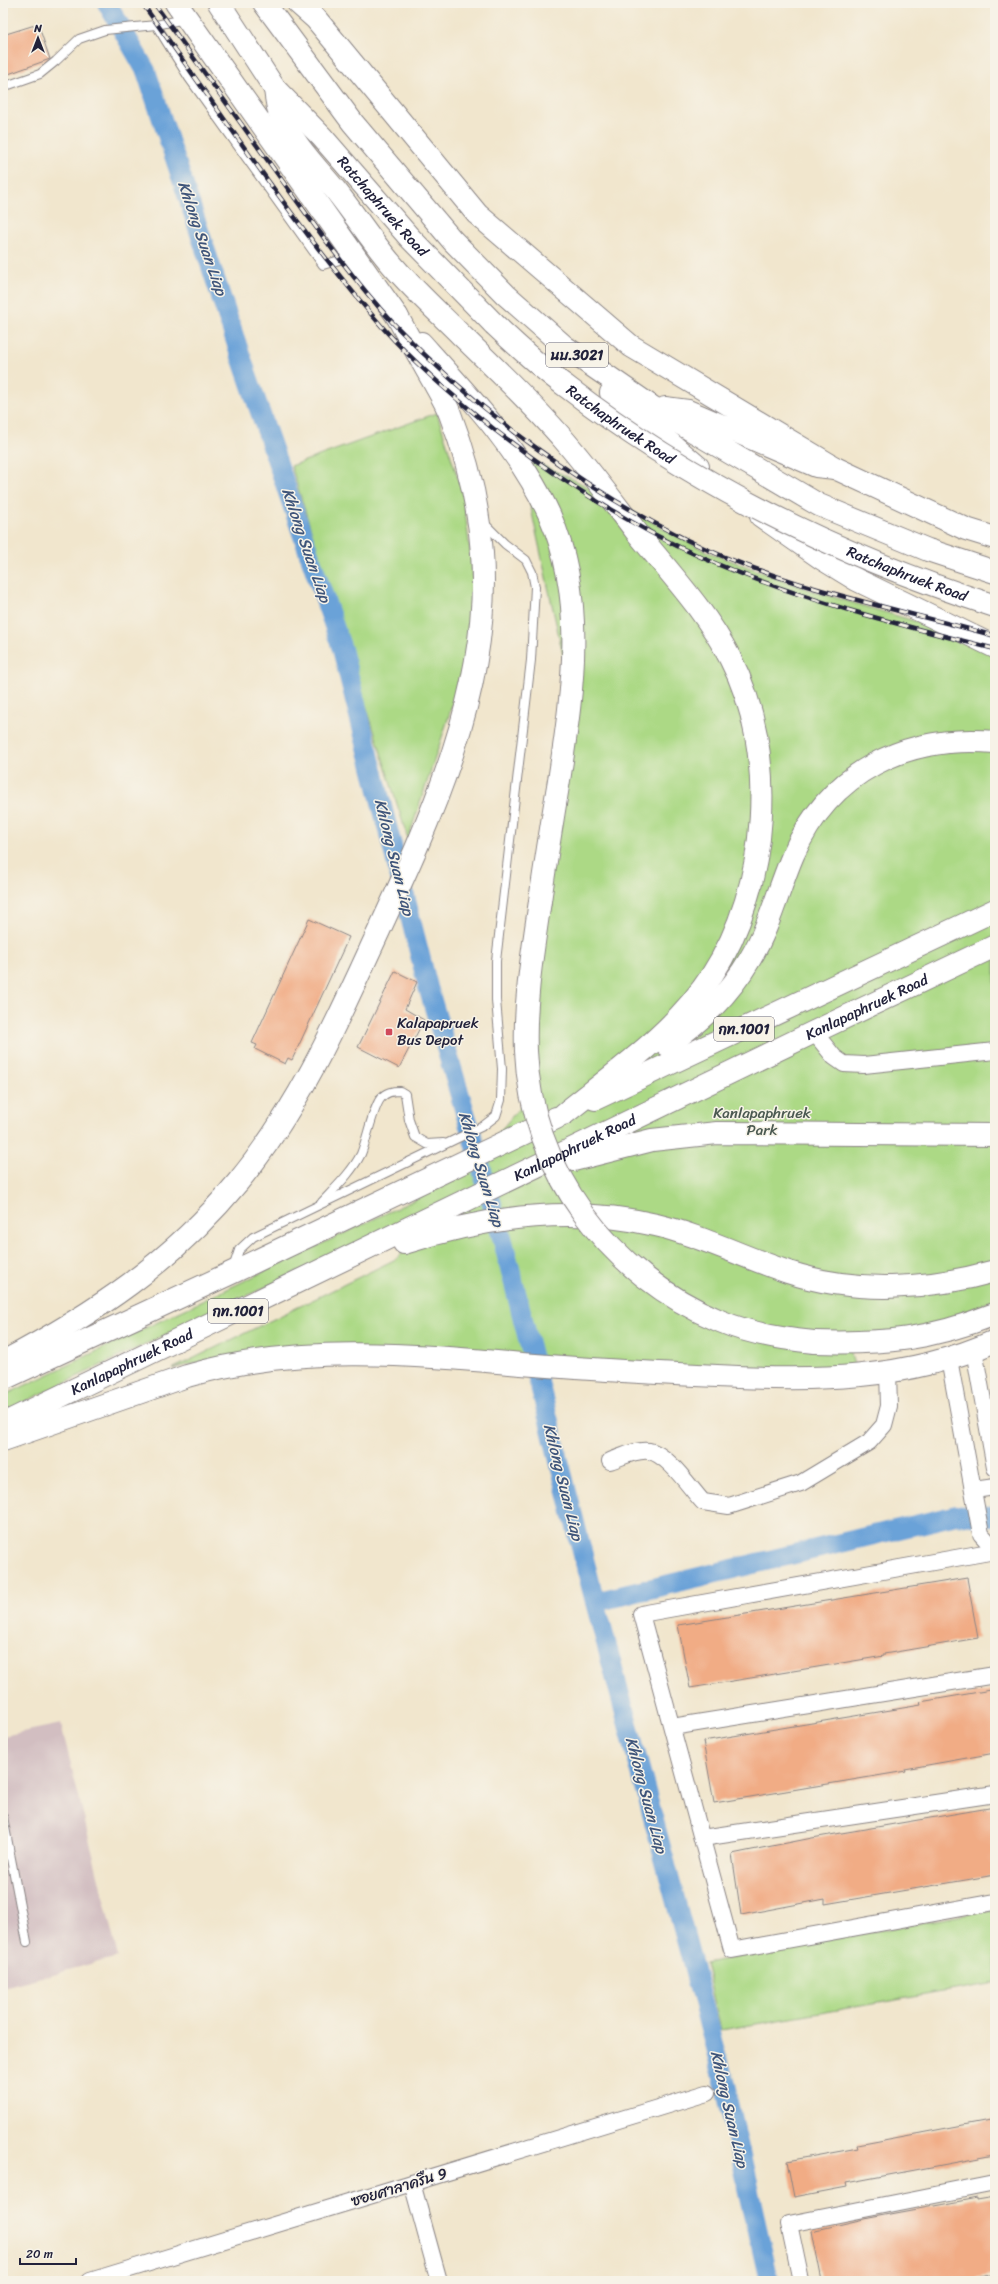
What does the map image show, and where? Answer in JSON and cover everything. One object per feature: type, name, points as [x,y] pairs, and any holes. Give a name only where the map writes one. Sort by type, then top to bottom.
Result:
[{"type":"main road","name":"Ratchaphruek Road","points":[[218,3],[275,89],[322,137],[409,237],[494,324],[533,360],[595,408],[671,459],[719,487],[851,552],[904,575],[995,606]]},
{"type":"main road","name":"Ratchaphruek Road","points":[[264,3],[353,123],[452,240],[506,295],[565,347],[652,407],[819,505],[928,550],[995,572]]},
{"type":"main road","points":[[298,3],[312,11]]},
{"type":"main road","points":[[3,1362],[80,1320],[140,1278],[209,1215],[239,1182],[264,1147],[310,1074],[334,1030],[409,865],[448,767],[471,686],[482,616],[482,553],[471,481],[450,412],[397,316],[182,11]]},
{"type":"main road","name":"นบ.3021","points":[[312,11],[483,219],[631,346],[835,468],[966,529],[995,538]]},
{"type":"main road","points":[[275,89],[280,114],[307,157],[338,193],[375,244],[412,287],[528,401],[564,439],[695,605],[730,657],[743,686],[749,707],[758,748],[761,779],[760,834],[750,886],[725,952],[713,974],[679,1017],[657,1038],[564,1114]]},
{"type":"main road","points":[[397,316],[476,404],[506,444],[539,495],[550,517],[565,562],[571,592],[573,619],[572,678],[569,713],[540,901],[527,1003],[526,1052],[533,1105],[547,1151],[577,1206],[597,1232],[640,1273],[694,1308],[720,1321],[750,1331],[780,1338],[814,1342],[873,1343],[901,1341],[949,1331],[995,1314]]},
{"type":"main road","points":[[565,347],[600,383],[643,421],[727,490],[788,535],[857,580],[995,647]]},
{"type":"main road","points":[[652,407],[688,411],[816,466],[835,468]]},
{"type":"main road","points":[[564,1114],[681,1035],[722,999],[751,958],[763,936],[793,855],[816,815],[845,784],[882,760],[915,747],[933,743],[966,740],[995,742]]},
{"type":"main road","name":"กท.1001","points":[[3,1379],[231,1273],[995,910]]},
{"type":"main road","name":"Kanlapaphruek Road","points":[[3,1424],[995,946]]},
{"type":"main road","points":[[513,1178],[652,1140],[717,1133],[995,1135]]},
{"type":"main road","points":[[315,1274],[430,1235],[481,1223],[515,1218],[562,1214],[623,1218],[655,1225],[715,1242],[788,1272],[828,1282],[872,1287],[918,1286],[961,1280],[995,1270]]},
{"type":"main road","points":[[3,1440],[187,1376],[208,1370],[261,1361],[339,1354],[457,1357],[521,1364],[796,1380],[858,1377],[888,1372],[949,1359],[995,1341]]},
{"type":"street","points":[[814,1032],[834,1057],[844,1064],[864,1065],[995,1051]]},
{"type":"street","points":[[974,1350],[995,1468]]},
{"type":"street","points":[[949,1359],[981,1534],[995,1550]]},
{"type":"street","points":[[610,1461],[633,1452],[650,1451],[668,1460],[703,1502],[729,1506],[801,1483],[869,1442],[884,1425],[889,1406],[888,1372]]},
{"type":"street","points":[[974,1497],[995,1487]]},
{"type":"street","points":[[995,1550],[641,1614],[732,1950],[995,1902]]},
{"type":"street","points":[[672,1727],[995,1675]]},
{"type":"street","points":[[702,1838],[995,1794]]},
{"type":"street","name":"ซอยศาลาครืน 9","points":[[90,2281],[707,2093]]},
{"type":"street","points":[[801,2281],[789,2224],[995,2182]]},
{"type":"street","points":[[412,2183],[439,2281]]},
{"type":"lane","points":[[3,87],[40,74],[79,39],[105,30],[156,26],[182,11]]},
{"type":"lane","points":[[156,26],[189,78],[323,265],[355,255]]},
{"type":"lane","points":[[231,1273],[239,1250],[248,1240],[483,1126],[496,1116],[501,1100],[502,1069],[496,1000],[496,961],[530,660],[534,587],[532,572],[526,560],[493,534],[476,514]]},
{"type":"lane","points":[[318,1205],[345,1177],[360,1155],[367,1139],[380,1099],[388,1092],[400,1091],[405,1094],[411,1129],[415,1137],[420,1142],[433,1144],[450,1142]]},
{"type":"lane","points":[[3,1817],[27,1942]]},
{"type":"shaded area","points":[[61,1724],[118,1957],[3,1987],[3,1736]]},
{"type":"green space","points":[[437,413],[463,494],[474,584],[474,631],[447,722],[408,839],[291,466]]},
{"type":"green space","name":"Kanlapaphruek Park","points":[[515,453],[575,480],[705,551],[813,591],[911,620],[995,641],[995,1299],[927,1330],[847,1343],[858,1376],[213,1359],[172,1369],[398,1258],[444,1202],[3,1412],[3,1396],[464,1176],[531,1093],[540,901],[568,678],[523,472]]},
{"type":"green space","points":[[995,1909],[995,1983],[721,2030],[705,1963]]},
{"type":"building","points":[[38,24],[50,59],[3,76],[3,35]]},
{"type":"building","points":[[309,919],[349,937],[292,1060],[288,1058],[285,1064],[255,1049],[257,1045],[252,1043]]},
{"type":"building","points":[[395,971],[417,982],[405,1009],[424,1020],[399,1068],[358,1047]]},
{"type":"building","points":[[967,1578],[978,1638],[884,1654],[884,1656],[690,1688],[678,1625]]},
{"type":"building","points":[[991,1690],[995,1709],[995,1753],[905,1769],[906,1771],[714,1803],[703,1741],[921,1705],[920,1702]]},
{"type":"building","points":[[995,1807],[995,1875],[825,1904],[825,1899],[741,1915],[732,1854],[812,1838]]},
{"type":"building","points":[[995,2119],[995,2155],[846,2183],[847,2187],[794,2197],[787,2161],[858,2148],[857,2145]]},
{"type":"building","points":[[995,2197],[995,2274],[959,2281],[822,2281],[812,2231],[864,2219],[977,2198],[977,2200]]},
{"type":"waterway","name":"Khlong Suan Liap","points":[[107,3],[146,71],[238,348],[342,649],[428,987],[503,1241],[595,1602],[724,2081],[769,2281]]},
{"type":"waterway","points":[[595,1602],[957,1515],[995,1516]]},
{"type":"railway","points":[[142,3],[289,210],[351,290],[384,329],[423,369],[451,394],[520,449],[570,484],[621,516],[675,545],[738,573],[847,610],[995,649]]},
{"type":"railway","points":[[154,3],[318,230],[377,305],[393,323],[458,386],[531,444],[607,496],[687,540],[724,557],[800,584],[995,636]]},
{"type":"place","name":"Kalapapruek Bus Depot","points":[[389,1032]]}]
